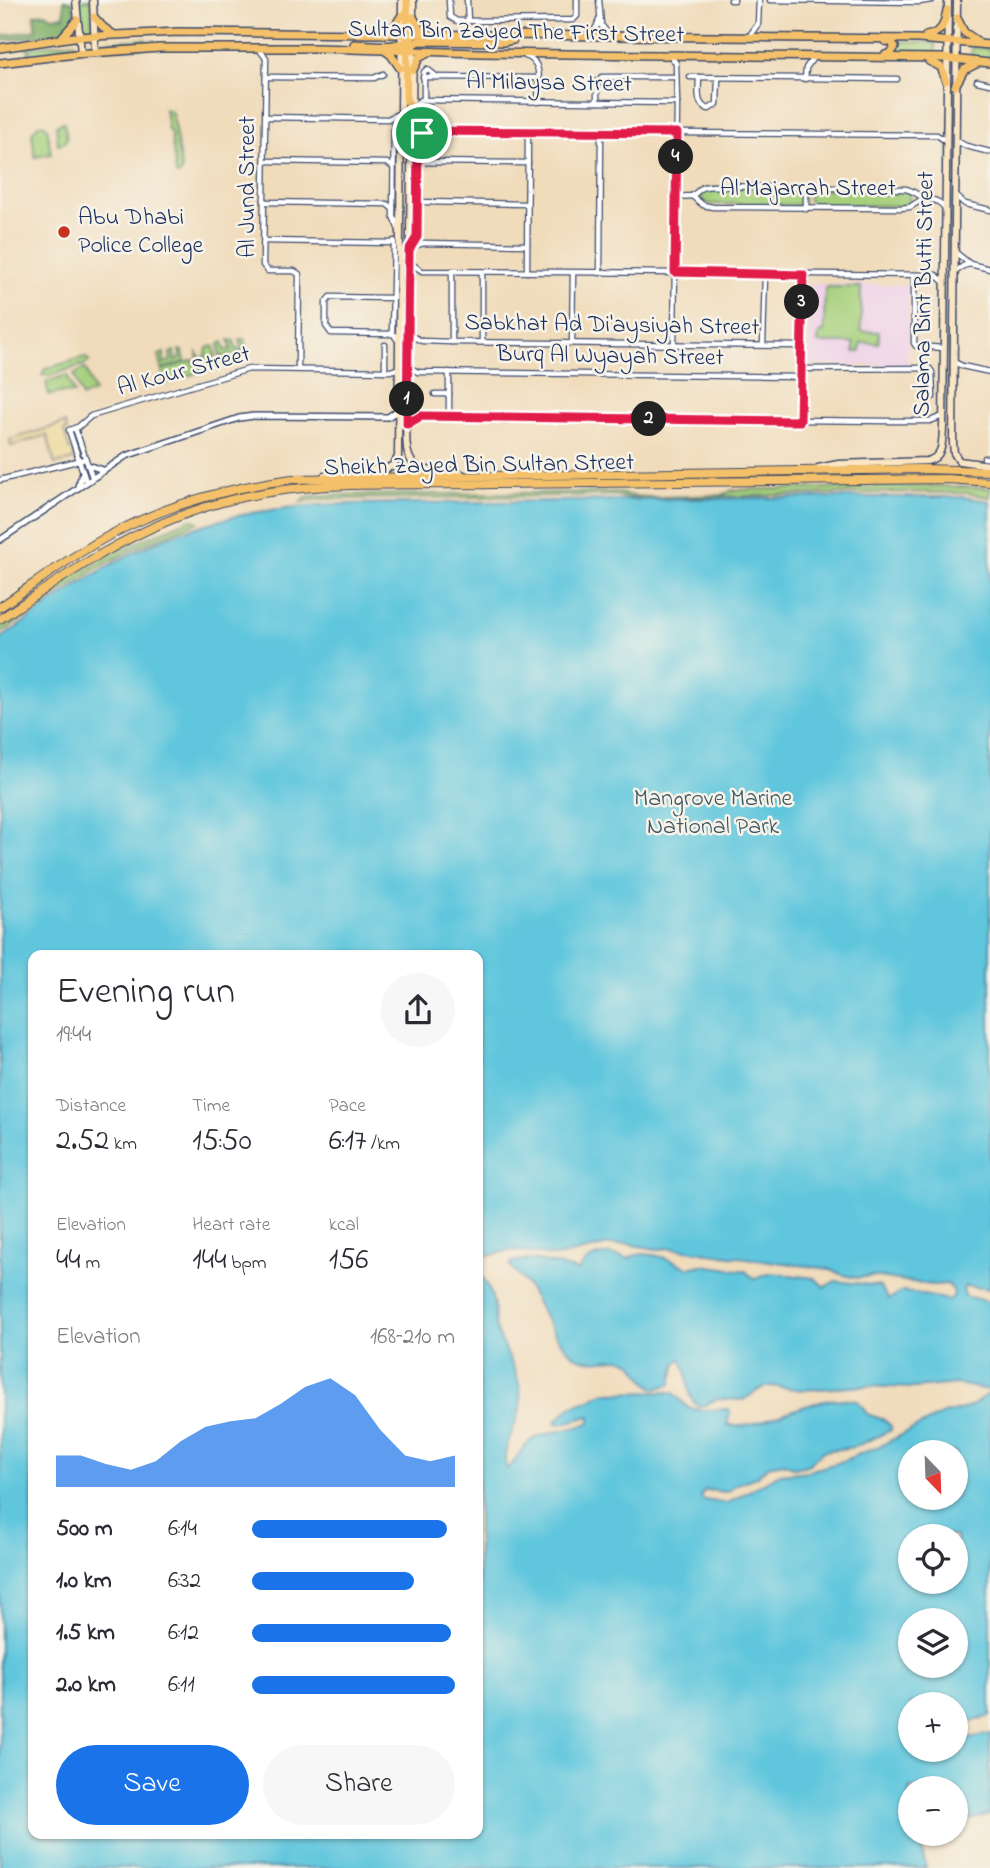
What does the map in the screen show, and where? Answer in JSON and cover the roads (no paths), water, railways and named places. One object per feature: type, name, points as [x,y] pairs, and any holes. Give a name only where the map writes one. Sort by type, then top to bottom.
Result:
[{"type":"highway","name":"Sheikh Zayed Bin Sultan Street","points":[[1,605],[88,548],[158,513],[213,493],[248,485],[322,477],[948,469],[990,471]]},
{"type":"highway","name":"Sheikh Zayed Bin Sultan Street","points":[[0,619],[81,564],[138,533],[199,508],[267,492],[396,485],[948,479],[990,482]]},
{"type":"main road","points":[[76,0],[81,54]]},
{"type":"main road","points":[[93,0],[96,52]]},
{"type":"main road","points":[[404,0],[402,15],[413,69],[408,445],[410,459],[418,468],[450,470],[463,475]]},
{"type":"main road","points":[[404,0],[407,43],[406,99],[412,108]]},
{"type":"main road","points":[[322,477],[348,470],[389,468],[397,459],[400,233],[398,111],[400,68],[413,17],[413,0]]},
{"type":"main road","name":"Salama Bint Butti Street","points":[[947,0],[947,40],[955,86],[954,453],[957,459],[965,464],[990,465]]},
{"type":"main road","name":"Salama Bint Butti Street","points":[[809,471],[832,465],[932,460],[940,454],[943,416],[946,81],[956,41],[957,0]]},
{"type":"main road","points":[[918,38],[940,31],[944,26],[947,10]]},
{"type":"main road","points":[[384,34],[395,26],[402,15]]},
{"type":"main road","points":[[94,16],[114,35]]},
{"type":"main road","points":[[413,17],[420,29],[429,35]]},
{"type":"main road","points":[[957,18],[964,32],[981,43]]},
{"type":"main road","points":[[59,39],[71,30],[78,20]]},
{"type":"main road","points":[[160,48],[150,46],[147,40],[150,36],[162,33]]},
{"type":"main road","name":"Sultan Bin Zayed The First Street","points":[[0,48],[79,37],[162,33],[384,34],[434,51],[878,57],[987,62]]},
{"type":"main road","points":[[347,34],[350,39],[347,44]]},
{"type":"main road","name":"Sultan Bin Zayed The First Street","points":[[0,63],[160,48],[384,50],[429,35],[918,38],[990,45]]},
{"type":"main road","points":[[318,48],[347,44],[503,42],[525,37]]},
{"type":"main road","points":[[869,38],[891,42],[895,47],[891,53],[878,57]]},
{"type":"main road","points":[[466,42],[465,48],[480,53]]},
{"type":"main road","points":[[21,44],[27,51],[21,59]]},
{"type":"main road","points":[[384,50],[394,58],[400,68]]},
{"type":"main road","points":[[413,69],[419,58],[434,51]]},
{"type":"main road","points":[[921,59],[942,67],[946,81]]},
{"type":"main road","points":[[955,86],[964,70],[987,62]]},
{"type":"main road","points":[[942,430],[947,438],[953,431]]},
{"type":"main road","points":[[398,446],[408,445]]},
{"type":"street","points":[[449,0],[452,19],[468,21],[572,20],[577,16],[577,0]]},
{"type":"street","points":[[467,0],[468,21]]},
{"type":"street","points":[[599,0],[600,20],[603,30],[610,37]]},
{"type":"street","points":[[759,0],[758,24],[763,33],[771,38]]},
{"type":"street","points":[[770,0],[932,0]]},
{"type":"street","points":[[587,37],[600,20]]},
{"type":"street","points":[[747,38],[758,24]]},
{"type":"street","points":[[259,49],[267,58],[275,49]]},
{"type":"street","points":[[500,53],[532,57],[537,65],[538,102]]},
{"type":"street","points":[[669,55],[676,63],[677,103],[674,344]]},
{"type":"street","points":[[676,63],[684,55]]},
{"type":"street","points":[[796,57],[805,72]]},
{"type":"street","points":[[804,79],[808,64],[815,57]]},
{"type":"street","name":"Al Jund Street","points":[[267,58],[262,265],[265,270],[296,271],[300,275],[298,369]]},
{"type":"street","points":[[423,100],[423,77],[427,69],[437,76],[538,78]]},
{"type":"street","points":[[266,77],[374,78],[383,74]]},
{"type":"street","points":[[597,102],[597,81],[602,77],[676,77]]},
{"type":"street","points":[[690,77],[897,79]]},
{"type":"street","points":[[699,77],[699,102],[709,109],[717,104],[718,78]]},
{"type":"street","points":[[977,81],[990,84]]},
{"type":"street","points":[[412,94],[423,100]]},
{"type":"street","points":[[412,108],[423,100]]},
{"type":"street","name":"Al Milaysa Street","points":[[423,100],[677,103]]},
{"type":"street","points":[[265,117],[388,119],[398,111]]},
{"type":"street","points":[[398,111],[393,127],[393,209],[400,233],[393,243],[392,334],[399,342]]},
{"type":"street","points":[[388,119],[393,127]]},
{"type":"street","points":[[413,127],[424,131],[937,135],[946,141]]},
{"type":"street","points":[[411,248],[417,237],[418,138],[413,127]]},
{"type":"street","points":[[937,135],[946,127]]},
{"type":"street","points":[[418,138],[424,131]]},
{"type":"street","points":[[527,272],[528,131]]},
{"type":"street","points":[[600,273],[601,132]]},
{"type":"street","points":[[955,140],[966,146],[990,152]]},
{"type":"street","points":[[955,153],[966,146]]},
{"type":"street","points":[[418,156],[424,162]]},
{"type":"street","points":[[387,163],[393,158]]},
{"type":"street","points":[[265,161],[387,163],[393,167]]},
{"type":"street","points":[[418,165],[424,162],[528,163]]},
{"type":"street","points":[[701,203],[700,194],[704,187]]},
{"type":"street","name":"Al Majarrah Street","points":[[676,197],[692,196],[704,187],[912,190],[924,198],[935,199]]},
{"type":"street","points":[[806,188],[806,209]]},
{"type":"street","points":[[912,190],[913,205]]},
{"type":"street","points":[[945,208],[935,199],[946,191]]},
{"type":"street","points":[[954,195],[965,204],[990,210]]},
{"type":"street","name":"Al Majarrah Street","points":[[692,196],[713,207],[806,209],[913,205],[924,198]]},
{"type":"street","points":[[417,197],[424,202],[527,204]]},
{"type":"street","points":[[387,204],[393,199]]},
{"type":"street","points":[[264,202],[387,204],[393,209]]},
{"type":"street","points":[[417,208],[424,202]]},
{"type":"street","points":[[954,210],[965,204]]},
{"type":"street","points":[[417,237],[424,243]]},
{"type":"street","points":[[264,241],[393,243]]},
{"type":"street","points":[[411,248],[424,243],[527,245]]},
{"type":"street","points":[[954,251],[970,264],[990,269]]},
{"type":"street","points":[[409,262],[422,271],[936,275],[944,282]]},
{"type":"street","points":[[954,274],[970,264]]},
{"type":"street","points":[[936,275],[945,266]]},
{"type":"street","points":[[409,280],[422,271]]},
{"type":"street","points":[[452,271],[452,342]]},
{"type":"street","points":[[482,272],[482,342]]},
{"type":"street","points":[[572,343],[573,273]]},
{"type":"street","points":[[764,345],[765,274]]},
{"type":"street","points":[[800,421],[803,275]]},
{"type":"street","points":[[914,275],[914,344],[944,348]]},
{"type":"street","points":[[392,298],[330,297],[326,302],[326,327],[331,333],[392,334]]},
{"type":"street","name":"Sabkhat Ad Di'aysiyah Street","points":[[408,334],[422,341],[452,342],[802,346]]},
{"type":"street","points":[[408,349],[422,341]]},
{"type":"street","points":[[386,345],[388,371]]},
{"type":"street","points":[[953,361],[990,374]]},
{"type":"street","name":"Burq Al Wyayah Street","points":[[407,366],[418,372],[801,377]]},
{"type":"street","points":[[801,369],[929,368],[932,372],[933,397]]},
{"type":"street","points":[[953,373],[964,369],[990,374]]},
{"type":"street","name":"Al Kour Street","points":[[72,429],[91,416],[242,370],[399,372]]},
{"type":"street","points":[[407,379],[418,372]]},
{"type":"street","points":[[449,372],[449,416]]},
{"type":"street","points":[[435,394],[449,394]]},
{"type":"street","points":[[0,540],[130,454],[244,417],[388,417],[398,410]]},
{"type":"street","points":[[407,411],[421,416],[800,421],[930,421],[943,416]]},
{"type":"street","points":[[407,424],[421,416]]},
{"type":"street","points":[[388,417],[398,426]]},
{"type":"street","points":[[930,421],[942,430]]},
{"type":"street","points":[[72,429],[83,473],[89,479]]},
{"type":"street","points":[[72,429],[87,462],[89,479]]},
{"type":"street","points":[[0,480],[79,461],[103,470]]},
{"type":"street","points":[[77,488],[83,473]]},
{"type":"water","name":"Mangrove Marine National Park","points":[[844,497],[962,497],[990,501],[990,1289],[966,1286],[963,1289],[965,1296],[990,1302],[990,1390],[957,1384],[914,1388],[865,1386],[803,1390],[771,1386],[762,1388],[743,1400],[717,1399],[698,1406],[691,1396],[681,1359],[676,1363],[671,1384],[656,1389],[626,1360],[588,1360],[574,1355],[558,1339],[528,1287],[510,1266],[512,1262],[537,1261],[578,1271],[585,1263],[601,1255],[628,1259],[641,1254],[666,1258],[688,1268],[702,1265],[745,1271],[755,1279],[771,1273],[814,1278],[825,1287],[835,1281],[879,1286],[889,1299],[903,1291],[949,1300],[954,1291],[948,1284],[932,1285],[872,1276],[857,1278],[829,1269],[627,1244],[609,1245],[557,1257],[512,1250],[483,1257],[483,950],[28,950],[28,1839],[483,1839],[483,1279],[494,1306],[496,1328],[520,1390],[520,1408],[505,1454],[507,1469],[524,1446],[532,1440],[590,1422],[590,1416],[560,1424],[555,1422],[570,1407],[602,1393],[673,1392],[688,1408],[729,1409],[727,1424],[738,1426],[753,1424],[824,1401],[842,1399],[859,1402],[867,1414],[884,1420],[891,1426],[891,1430],[855,1447],[823,1451],[808,1465],[795,1468],[784,1463],[768,1466],[756,1477],[735,1485],[727,1492],[705,1490],[701,1495],[703,1500],[727,1503],[780,1474],[809,1471],[837,1463],[882,1445],[941,1415],[970,1407],[990,1393],[990,1716],[968,1723],[968,1692],[898,1692],[898,1762],[968,1762],[968,1738],[990,1734],[990,1814],[968,1820],[968,1776],[898,1776],[898,1846],[921,1846],[926,1868],[0,1868],[0,639],[80,584],[130,554],[183,531],[210,523],[263,511],[348,504]]},
{"type":"place","name":"Abu Dhabi Police College","points":[[64,232]]}]
